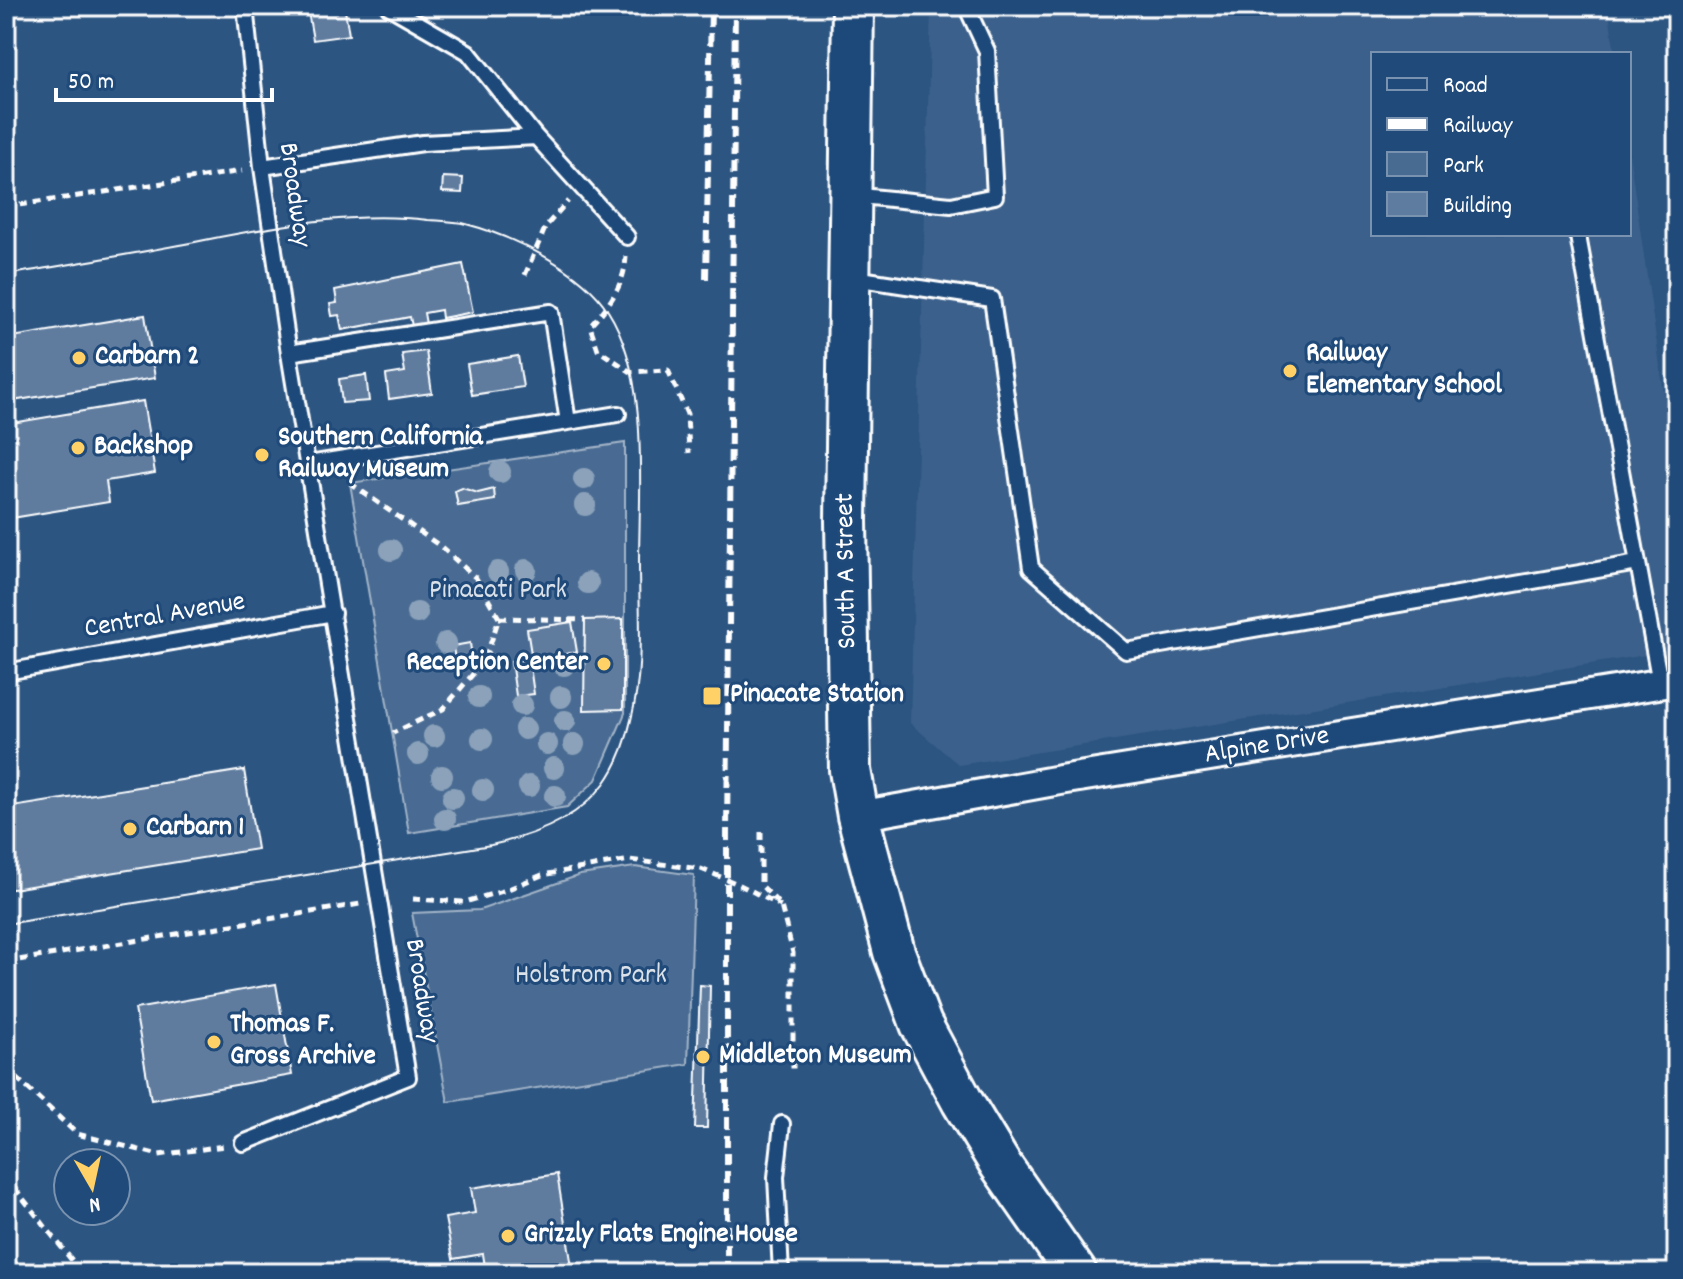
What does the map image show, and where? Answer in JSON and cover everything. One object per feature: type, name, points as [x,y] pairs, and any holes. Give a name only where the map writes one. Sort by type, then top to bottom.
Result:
[{"type":"main road","name":"South A Street","points":[[853,6],[846,521],[850,770],[858,816],[894,952],[921,1024],[1000,1164],[1076,1273]]},
{"type":"street","name":"Alpine Drive","points":[[858,816],[1669,682]]},
{"type":"lane","name":"Broadway","points":[[243,1143],[408,1077],[289,348],[262,167],[245,6]]},
{"type":"lane","points":[[388,6],[468,52],[536,137],[627,237]]},
{"type":"lane","points":[[851,195],[951,205],[995,196],[987,51],[966,6]]},
{"type":"lane","points":[[262,167],[423,143],[536,137]]},
{"type":"lane","points":[[1578,236],[1638,563],[1669,682]]},
{"type":"lane","points":[[849,277],[992,299],[1031,568],[1126,651],[1638,563]]},
{"type":"lane","points":[[289,348],[551,312],[568,422]]},
{"type":"lane","points":[[308,464],[618,414]]},
{"type":"lane","name":"Central Avenue","points":[[6,672],[333,613]]},
{"type":"lane","points":[[781,1273],[776,1177],[782,1124]]},
{"type":"path","points":[[6,207],[262,167]]},
{"type":"path","points":[[525,275],[546,226],[581,185]]},
{"type":"path","points":[[627,237],[625,272],[607,308],[590,326],[598,350],[631,372],[668,370],[687,414],[689,453]]},
{"type":"path","points":[[350,483],[440,546],[476,578],[499,618],[485,660],[443,709],[393,733]]},
{"type":"path","points":[[499,618],[585,620]]},
{"type":"path","points":[[761,832],[761,885],[781,906],[793,953],[793,1073]]},
{"type":"path","points":[[413,899],[465,902],[542,875],[630,860],[701,869],[781,906]]},
{"type":"path","points":[[6,962],[379,901]]},
{"type":"path","points":[[6,1068],[77,1134],[159,1155],[243,1143]]},
{"type":"path","points":[[6,1177],[82,1273]]},
{"type":"shaded area","name":"Railway Elementary School","points":[[931,6],[1608,6],[1615,52],[1371,52],[1371,236],[1631,236],[1631,167],[1677,483],[1677,650],[959,765],[910,723]]},
{"type":"green space","name":"Pinacati Park","points":[[625,443],[625,713],[596,780],[567,807],[409,833],[350,483]]},
{"type":"green space","name":"Holstrom Park","points":[[635,867],[694,875],[688,1064],[448,1102],[412,913],[480,910],[580,875]]},
{"type":"building","points":[[307,6],[337,6],[345,10],[349,35],[313,40]]},
{"type":"building","points":[[443,177],[463,178],[462,193],[442,192]]},
{"type":"building","points":[[463,264],[473,312],[442,318],[441,310],[424,313],[426,324],[412,326],[410,317],[342,330],[339,315],[332,316],[330,304],[337,303],[335,290]]},
{"type":"building","name":"Carbarn 2","points":[[145,315],[155,378],[6,402],[6,338]]},
{"type":"building","points":[[426,351],[432,393],[389,399],[386,375],[405,372],[402,354]]},
{"type":"building","points":[[518,356],[523,387],[472,395],[467,364]]},
{"type":"building","points":[[366,375],[369,401],[342,403],[339,379]]},
{"type":"building","name":"Backshop","points":[[143,401],[155,473],[106,481],[109,502],[6,519],[6,424]]},
{"type":"building","points":[[462,488],[478,493],[494,489],[495,500],[458,506],[455,491]]},
{"type":"building","name":"Reception Center","points":[[623,619],[623,709],[584,710],[585,620]]},
{"type":"building","points":[[572,622],[577,652],[532,660],[527,629]]},
{"type":"building","points":[[470,643],[472,658],[455,661],[453,646]]},
{"type":"building","points":[[529,659],[534,694],[516,696],[511,661]]},
{"type":"building","name":"Carbarn 1","points":[[244,770],[257,849],[6,890],[6,808]]},
{"type":"building","name":"Thomas F. Gross Archive","points":[[276,984],[292,1075],[151,1100],[135,1009]]},
{"type":"building","name":"Middleton Museum","points":[[700,985],[710,986],[707,1128],[695,1128]]},
{"type":"building","name":"Grizzly Flats Engine House","points":[[557,1174],[573,1273],[486,1273],[483,1254],[453,1259],[445,1218],[475,1213],[471,1188]]},
{"type":"tram line","points":[[6,275],[272,227],[335,219],[397,218],[466,224],[504,237],[545,257],[582,282],[608,311],[631,367],[640,468],[640,643],[635,701],[627,737],[617,761],[604,784],[581,807],[538,831],[491,845],[6,924]]},
{"type":"railway","points":[[706,279],[711,6]]},
{"type":"railway","points":[[727,1273],[727,835],[735,6]]},
{"type":"place","name":"Carbarn 2","points":[[79,358]]},
{"type":"place","name":"Railway Elementary School","points":[[1290,371]]},
{"type":"place","name":"Backshop","points":[[78,448]]},
{"type":"place","name":"Southern California Railway Museum","points":[[262,455]]},
{"type":"place","name":"Reception Center","points":[[604,664]]},
{"type":"place","name":"Pinacate Station","points":[[712,696]]},
{"type":"place","name":"Carbarn 1","points":[[130,829]]},
{"type":"place","name":"Thomas F. Gross Archive","points":[[214,1042]]},
{"type":"place","name":"Middleton Museum","points":[[703,1057]]},
{"type":"place","name":"Grizzly Flats Engine House","points":[[508,1236]]}]
